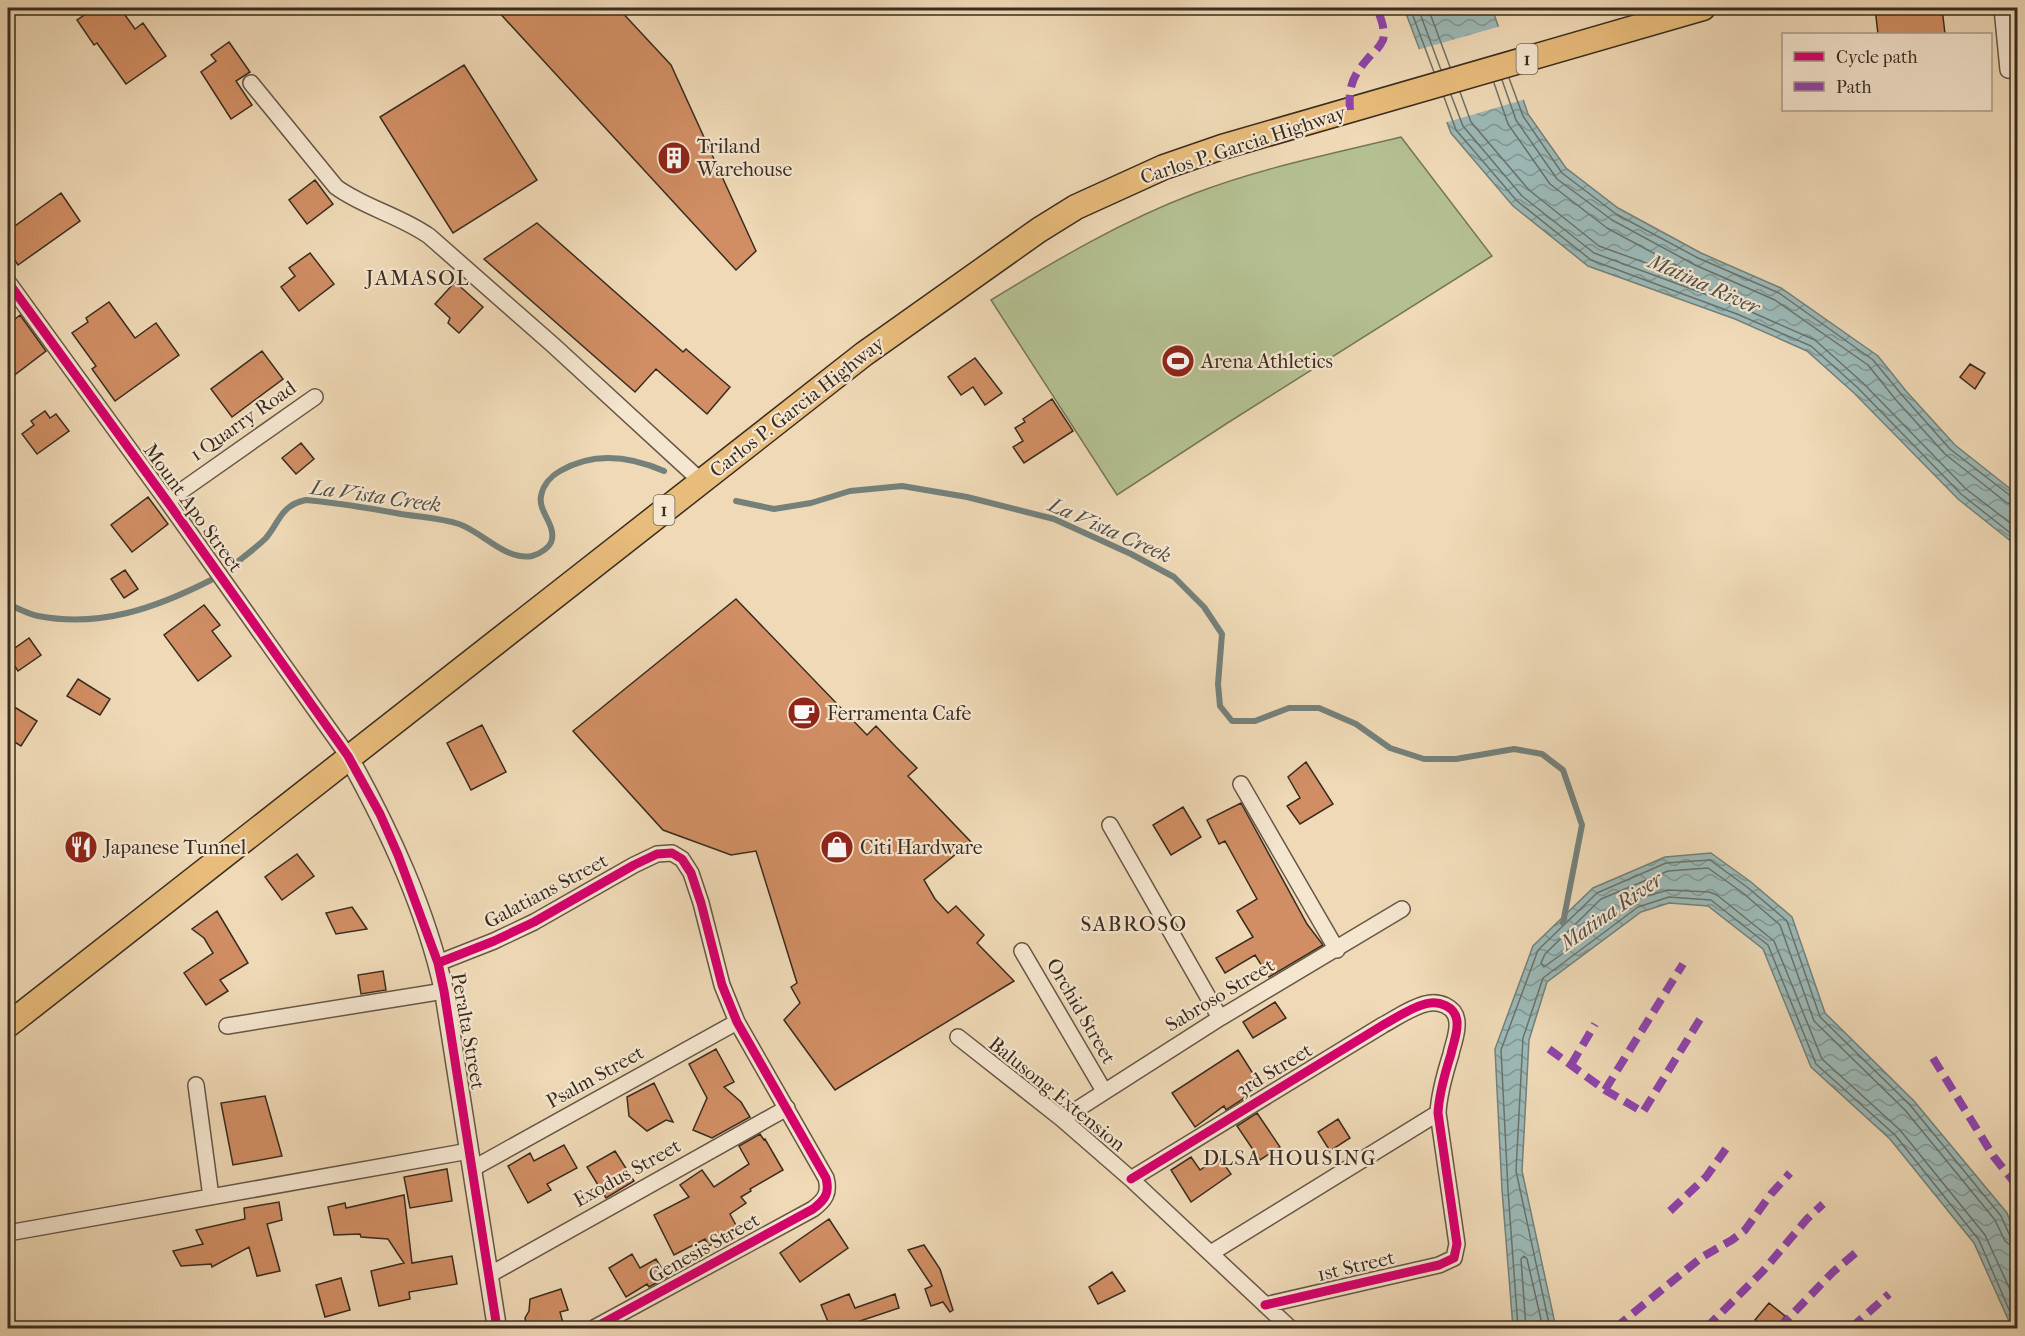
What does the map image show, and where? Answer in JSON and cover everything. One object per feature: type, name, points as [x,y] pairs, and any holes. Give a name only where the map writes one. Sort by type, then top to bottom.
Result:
[{"type":"highway","name":"Carlos P. Garcia Highway","points":[[11,1015],[864,354],[1039,230],[1076,207],[1164,167],[1222,147],[1703,8]]},
{"type":"street","points":[[2002,8],[2013,70]]},
{"type":"street","points":[[251,82],[336,186],[352,198],[411,223],[429,236],[553,345],[701,481]]},
{"type":"street","name":"Mount Apo Street","points":[[8,282],[348,756]]},
{"type":"street","name":"1 Quarry Road","points":[[167,501],[315,397]]},
{"type":"street","name":"Peralta Street","points":[[348,756],[385,824],[438,963],[497,1329]]},
{"type":"street","points":[[1241,783],[1336,950]]},
{"type":"street","points":[[1110,825],[1220,1018]]},
{"type":"street","name":"Galatians Street","points":[[438,963],[534,922],[641,861],[657,854],[672,853],[682,859],[691,873],[722,985],[737,1022]]},
{"type":"street","name":"Sabroso Street","points":[[1062,1119],[1220,1018],[1402,909]]},
{"type":"street","name":"Orchid Street","points":[[1022,951],[1104,1091]]},
{"type":"street","points":[[227,1026],[444,991]]},
{"type":"street","name":"3rd Street","points":[[1131,1179],[1383,1025],[1427,1003],[1440,1003],[1451,1010],[1457,1022],[1456,1035],[1439,1098],[1438,1113]]},
{"type":"street","points":[[737,1022],[787,1108]]},
{"type":"street","name":"Psalm Street","points":[[472,1169],[737,1022]]},
{"type":"street","name":"Balusong Extension","points":[[958,1036],[1062,1119],[1131,1179],[1290,1329]]},
{"type":"street","points":[[196,1085],[211,1197]]},
{"type":"street","name":"Genesis Street","points":[[594,1329],[823,1202],[828,1187],[826,1178],[787,1108]]},
{"type":"street","name":"Exodus Street","points":[[489,1275],[787,1108]]},
{"type":"street","points":[[1211,1253],[1438,1113]]},
{"type":"street","name":"1st Street","points":[[1265,1305],[1439,1265],[1454,1258],[1457,1244],[1438,1113]]},
{"type":"street","points":[[8,1233],[469,1151]]},
{"type":"green space","name":"Arena Athletics","points":[[1401,137],[1492,256],[1117,495],[991,300],[1115,229],[1193,194],[1270,169]]},
{"type":"water","name":"Matina River","points":[[1404,8],[1492,8],[1528,114],[1566,168],[1618,208],[1701,253],[1781,288],[1878,356],[1955,445],[2017,494],[2017,546],[1958,499],[1854,393],[1807,351],[1735,319],[1588,266],[1513,206],[1451,133]]},
{"type":"water","name":"Matina River","points":[[1711,853],[1751,882],[1792,917],[1825,1013],[1914,1101],[2007,1213],[2017,1239],[2017,1328],[2012,1328],[1974,1243],[1890,1139],[1811,1067],[1763,949],[1708,906],[1669,903],[1641,912],[1547,982],[1529,1040],[1522,1171],[1556,1328],[1513,1328],[1502,1190],[1495,1049],[1533,946],[1593,888],[1665,857]]},
{"type":"pier","points":[[1501,26],[1526,99],[1444,123],[1417,50]]},
{"type":"building","points":[[95,8],[120,8],[135,29],[143,23],[166,56],[126,84],[97,43],[94,45],[77,20]]},
{"type":"building","name":"Triland Warehouse","points":[[495,8],[618,8],[671,65],[756,251],[736,270]]},
{"type":"building","points":[[1875,8],[1942,8],[1945,33],[1878,33]]},
{"type":"building","points":[[229,42],[250,72],[236,81],[252,105],[231,119],[201,72],[216,61],[211,55]]},
{"type":"building","points":[[464,65],[537,180],[453,233],[380,117]]},
{"type":"building","points":[[315,180],[333,204],[307,224],[289,200]]},
{"type":"building","points":[[61,193],[80,221],[18,265],[8,250],[8,231]]},
{"type":"building","points":[[537,223],[683,352],[686,349],[730,387],[707,414],[656,369],[635,392],[484,259]]},
{"type":"building","points":[[310,253],[334,284],[299,311],[281,287],[295,276],[289,268]]},
{"type":"building","points":[[455,282],[483,307],[459,333],[448,323],[450,318],[435,304]]},
{"type":"building","points":[[109,302],[135,338],[156,323],[179,355],[115,401],[92,369],[96,366],[72,333],[88,322],[86,318]]},
{"type":"building","points":[[20,315],[46,351],[8,380],[8,325]]},
{"type":"building","points":[[262,351],[283,379],[232,417],[211,389]]},
{"type":"building","points":[[975,358],[1002,393],[985,405],[973,387],[961,395],[948,377]]},
{"type":"building","points":[[1970,364],[1985,373],[1975,389],[1960,377]]},
{"type":"building","points":[[1052,399],[1073,431],[1024,463],[1013,447],[1023,441],[1015,428],[1025,422],[1023,419]]},
{"type":"building","points":[[45,411],[50,418],[56,414],[69,431],[37,454],[22,434],[34,425],[31,421]]},
{"type":"building","points":[[301,443],[314,459],[296,474],[282,458]]},
{"type":"building","points":[[148,497],[168,524],[132,552],[111,525]]},
{"type":"building","points":[[125,570],[138,589],[124,598],[111,579]]},
{"type":"building","name":"Citi Hardware","points":[[736,599],[867,735],[876,726],[917,768],[908,776],[971,842],[924,880],[935,899],[948,913],[956,906],[984,935],[977,943],[1014,981],[835,1090],[784,1020],[800,1003],[791,987],[797,983],[756,851],[731,855],[663,830],[573,731]]},
{"type":"building","points":[[204,605],[220,625],[212,631],[231,656],[198,681],[164,635]]},
{"type":"building","points":[[29,638],[41,655],[18,671],[8,653]]},
{"type":"building","points":[[78,679],[110,699],[100,715],[67,696]]},
{"type":"building","points":[[8,703],[37,721],[21,746],[8,738]]},
{"type":"building","points":[[482,725],[506,772],[471,790],[447,743]]},
{"type":"building","points":[[1306,762],[1333,804],[1300,824],[1287,806],[1300,798],[1288,777]]},
{"type":"building","points":[[1241,803],[1307,924],[1323,945],[1269,977],[1255,955],[1225,973],[1216,958],[1253,937],[1237,911],[1257,899],[1225,841],[1219,844],[1207,820]]},
{"type":"building","points":[[1183,807],[1201,837],[1171,855],[1153,825]]},
{"type":"building","points":[[297,854],[314,876],[282,900],[265,877]]},
{"type":"building","points":[[352,907],[367,929],[336,934],[326,913]]},
{"type":"building","points":[[217,911],[248,963],[220,980],[228,991],[206,1005],[184,973],[213,953],[204,938],[192,929]]},
{"type":"building","points":[[383,971],[386,990],[361,994],[358,975]]},
{"type":"building","points":[[1275,1002],[1286,1018],[1253,1038],[1243,1022]]},
{"type":"building","points":[[716,1049],[734,1082],[724,1087],[741,1102],[750,1117],[712,1138],[693,1130],[707,1098],[689,1064]]},
{"type":"building","points":[[1238,1050],[1259,1083],[1244,1093],[1246,1097],[1226,1110],[1224,1106],[1195,1127],[1172,1093]]},
{"type":"building","points":[[654,1083],[673,1122],[666,1120],[647,1131],[629,1116],[627,1097]]},
{"type":"building","points":[[265,1096],[282,1156],[233,1165],[221,1103]]},
{"type":"building","points":[[1257,1113],[1280,1147],[1260,1160],[1237,1126]]},
{"type":"building","points":[[1338,1119],[1350,1138],[1330,1151],[1318,1132]]},
{"type":"building","points":[[760,1134],[783,1170],[750,1189],[751,1191],[741,1197],[746,1203],[730,1214],[739,1231],[709,1246],[705,1239],[674,1255],[654,1215],[689,1197],[680,1185],[702,1170],[714,1187],[749,1164],[739,1146]]},
{"type":"building","points":[[564,1145],[577,1168],[547,1184],[551,1190],[528,1203],[508,1166],[530,1153],[534,1161]]},
{"type":"building","points":[[615,1151],[634,1181],[606,1198],[587,1167]]},
{"type":"building","points":[[1191,1157],[1200,1170],[1219,1157],[1231,1174],[1191,1202],[1171,1170]]},
{"type":"building","points":[[447,1169],[452,1201],[410,1208],[404,1177]]},
{"type":"building","points":[[404,1195],[412,1263],[452,1256],[457,1284],[409,1292],[410,1299],[379,1306],[371,1271],[404,1263],[388,1239],[361,1237],[360,1234],[334,1235],[328,1207],[345,1203],[346,1208]]},
{"type":"building","points":[[279,1202],[282,1220],[267,1224],[280,1271],[257,1276],[249,1247],[212,1267],[211,1264],[181,1266],[173,1251],[203,1244],[196,1230],[245,1219],[244,1208]]},
{"type":"building","points":[[829,1219],[848,1248],[800,1282],[780,1253]]},
{"type":"building","points":[[924,1245],[940,1269],[953,1310],[950,1312],[943,1302],[931,1306],[925,1289],[932,1286],[908,1250]]},
{"type":"building","points":[[632,1254],[640,1268],[656,1259],[667,1277],[649,1287],[647,1284],[626,1297],[609,1268]]},
{"type":"building","points":[[1112,1272],[1125,1291],[1098,1304],[1089,1287]]},
{"type":"building","points":[[341,1278],[350,1310],[325,1317],[316,1285]]},
{"type":"building","points":[[561,1289],[568,1310],[560,1312],[563,1323],[546,1329],[528,1329],[525,1318],[529,1311],[530,1299]]},
{"type":"building","points":[[849,1294],[855,1308],[895,1294],[899,1308],[860,1321],[863,1329],[831,1329],[821,1305]]},
{"type":"building","points":[[1769,1303],[1785,1316],[1776,1329],[1766,1329],[1755,1320]]},
{"type":"waterway","name":"La Vista Creek","points":[[236,563],[266,538],[286,510],[306,500],[452,522],[468,528],[513,554],[532,556],[545,550],[551,542],[551,528],[542,507],[541,496],[546,485],[557,473],[586,460],[599,458],[625,459],[664,471]]},
{"type":"waterway","name":"La Vista Creek","points":[[736,501],[774,509],[811,503],[850,491],[902,486],[967,497],[1054,519],[1131,554],[1174,577],[1204,607],[1222,634],[1218,684],[1220,706],[1232,721],[1255,721],[1289,708],[1319,708],[1356,724],[1390,748],[1424,759],[1456,759],[1514,749],[1542,754],[1563,770],[1582,825],[1563,923]]},
{"type":"waterway","name":"La Vista Creek","points":[[8,604],[38,616],[61,619],[105,617],[148,607],[211,580]]},
{"type":"marked path","points":[[1350,110],[1353,80],[1383,40],[1383,27],[1377,8]]},
{"type":"marked path","points":[[1605,1090],[1683,964]]},
{"type":"marked path","points":[[1549,1049],[1605,1090],[1643,1112],[1702,1016]]},
{"type":"marked path","points":[[1571,1065],[1595,1024]]},
{"type":"marked path","points":[[1933,1058],[1994,1157],[2018,1187]]},
{"type":"marked path","points":[[1670,1211],[1706,1177],[1730,1143]]},
{"type":"marked path","points":[[1615,1328],[1702,1257],[1745,1230],[1771,1194],[1790,1173]]},
{"type":"marked path","points":[[1706,1328],[1763,1271],[1807,1219],[1823,1204]]},
{"type":"marked path","points":[[1779,1328],[1833,1272],[1859,1250]]},
{"type":"marked path","points":[[1851,1328],[1889,1294]]},
{"type":"cycle path","points":[[8,282],[348,756],[380,814],[398,855],[438,963],[497,1328]]},
{"type":"cycle path","points":[[438,963],[534,922],[657,854],[672,853],[682,859],[691,873],[722,985],[737,1022],[826,1178],[825,1196],[813,1209],[594,1328]]},
{"type":"cycle path","points":[[1131,1179],[1403,1013],[1430,1003],[1450,1008],[1456,1016],[1457,1030],[1443,1083],[1438,1113],[1457,1244],[1454,1258],[1439,1265],[1265,1305]]},
{"type":"place","name":"Triland Warehouse","points":[[674,158]]},
{"type":"place","name":"Arena Athletics","points":[[1178,361]]},
{"type":"place","name":"Ferramenta Cafe","points":[[804,713]]},
{"type":"place","name":"Japanese Tunnel","points":[[81,847]]},
{"type":"place","name":"Citi Hardware","points":[[837,847]]},
{"type":"district","name":"JAMASOL","points":[[418,278]]},
{"type":"district","name":"SABROSO","points":[[1134,924]]},
{"type":"district","name":"DLSA HOUSING","points":[[1290,1158]]}]
